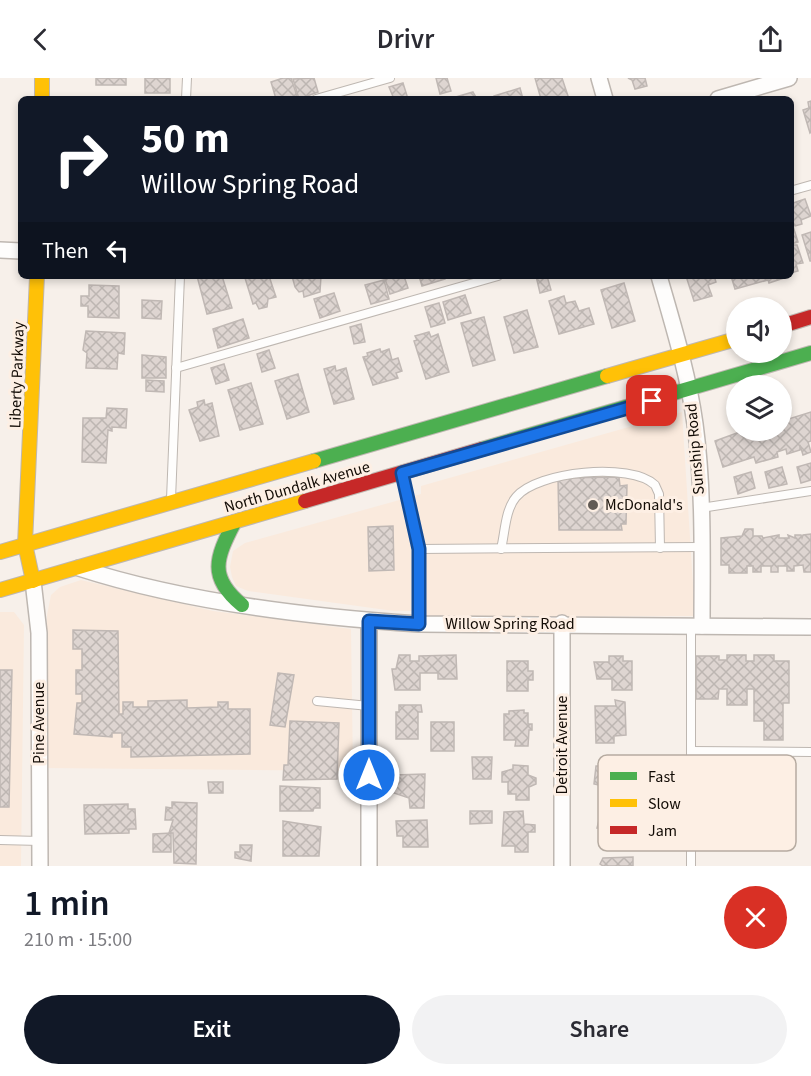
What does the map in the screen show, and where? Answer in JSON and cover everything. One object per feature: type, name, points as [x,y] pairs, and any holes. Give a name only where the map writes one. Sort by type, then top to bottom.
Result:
[{"type":"main road","points":[[42,78],[42,96]]},
{"type":"main road","name":"Liberty Parkway","points":[[33,581],[25,544],[37,279]]},
{"type":"main road","points":[[792,323],[811,317]]},
{"type":"main road","name":"North Dundalk Avenue","points":[[0,554],[25,544],[726,342]]},
{"type":"main road","name":"North Dundalk Avenue","points":[[0,590],[811,353]]},
{"type":"main road","points":[[234,522],[223,544],[217,563],[217,573],[227,594],[242,605]]},
{"type":"main road","name":"Willow Spring Road","points":[[0,554],[76,567]]},
{"type":"street","points":[[599,78],[604,96]]},
{"type":"street","points":[[728,96],[789,78]]},
{"type":"street","points":[[0,250],[18,251]]},
{"type":"street","name":"Sunship Road","points":[[660,279],[682,355],[696,426],[700,507],[697,627]]},
{"type":"street","name":"Willow Spring Road","points":[[76,567],[131,584],[242,605],[369,621],[419,624],[562,623],[697,627],[811,627]]},
{"type":"street","name":"Pine Avenue","points":[[33,581],[39,633],[40,866]]},
{"type":"street","points":[[369,621],[369,866]]},
{"type":"street","name":"Detroit Avenue","points":[[562,623],[562,866]]},
{"type":"lane","points":[[186,96],[187,78]]},
{"type":"lane","points":[[327,96],[390,78]]},
{"type":"lane","points":[[794,190],[811,185]]},
{"type":"lane","points":[[171,503],[180,279]]},
{"type":"lane","points":[[176,368],[488,279]]},
{"type":"lane","points":[[501,549],[510,508],[517,496],[524,491],[564,475],[614,472],[636,474],[655,485],[658,494],[660,548]]},
{"type":"lane","points":[[402,473],[419,549],[419,624]]},
{"type":"lane","points":[[700,507],[811,491]]},
{"type":"lane","points":[[419,549],[700,547]]},
{"type":"lane","points":[[691,755],[697,627]]},
{"type":"lane","points":[[317,701],[369,706]]},
{"type":"lane","points":[[691,751],[811,752]]},
{"type":"lane","points":[[0,840],[40,842]]},
{"type":"shaded area","points":[[682,412],[695,616],[423,617],[423,611],[394,611],[248,591],[236,586],[232,577],[230,567],[233,551],[245,543],[421,494],[421,486]]},
{"type":"shaded area","points":[[81,580],[213,611],[351,629],[353,771],[46,768],[47,615],[51,595],[60,587]]},
{"type":"shaded area","points":[[0,612],[14,612],[24,625],[21,866],[0,866]]},
{"type":"building","points":[[96,78],[126,78],[126,85],[96,85]]},
{"type":"building","points":[[145,78],[170,78],[170,93],[145,93]]},
{"type":"building","points":[[291,78],[297,96],[275,96],[271,82]]},
{"type":"building","points":[[314,78],[318,92],[298,96],[293,79]]},
{"type":"building","points":[[436,78],[447,78],[451,91],[440,94]]},
{"type":"building","points":[[535,78],[562,78],[568,96],[540,96]]},
{"type":"building","points":[[628,78],[645,78],[647,86],[635,89],[632,80]]},
{"type":"building","points":[[403,83],[407,96],[393,96],[389,87]]},
{"type":"building","points":[[520,88],[522,96],[494,96]]},
{"type":"building","points":[[473,92],[475,96],[459,96]]},
{"type":"building","points":[[811,101],[810,133],[803,110],[809,108],[808,102]]},
{"type":"building","points":[[805,199],[811,216],[801,220],[802,224],[795,226],[794,225],[794,203]]},
{"type":"building","points":[[794,229],[798,242],[794,243]]},
{"type":"building","points":[[811,232],[811,261],[810,261],[802,235]]},
{"type":"building","points":[[794,245],[797,245],[803,263],[796,264],[798,271],[794,272]]},
{"type":"building","points":[[198,279],[223,279],[232,308],[207,314]]},
{"type":"building","points":[[245,279],[270,279],[276,297],[268,299],[267,307],[259,309],[256,303],[253,304]]},
{"type":"building","points":[[293,279],[321,279],[320,292],[304,297],[303,291],[299,292]]},
{"type":"building","points":[[385,279],[405,279],[408,288],[390,294]]},
{"type":"building","points":[[420,279],[445,279],[422,286]]},
{"type":"building","points":[[537,279],[548,279],[551,290],[540,293]]},
{"type":"building","points":[[687,279],[715,279],[716,282],[708,285],[712,296],[694,301]]},
{"type":"building","points":[[732,279],[781,279],[769,283],[768,280],[735,289]]},
{"type":"building","points":[[384,280],[389,299],[371,304],[365,285]]},
{"type":"building","points":[[624,283],[635,321],[612,328],[601,290]]},
{"type":"building","points":[[89,285],[119,286],[119,318],[88,317],[88,306],[81,306],[81,296],[89,296]]},
{"type":"building","points":[[334,293],[340,311],[320,318],[314,299]]},
{"type":"building","points":[[465,295],[471,313],[448,320],[443,302]]},
{"type":"building","points":[[564,296],[566,303],[575,301],[579,311],[589,308],[594,324],[559,334],[549,301]]},
{"type":"building","points":[[142,300],[162,301],[161,319],[142,318]]},
{"type":"building","points":[[439,303],[445,323],[431,327],[425,307]]},
{"type":"building","points":[[527,310],[538,347],[514,353],[504,317]]},
{"type":"building","points":[[484,317],[495,360],[473,366],[461,323]]},
{"type":"building","points":[[243,319],[249,338],[218,348],[213,329]]},
{"type":"building","points":[[361,324],[365,342],[354,344],[350,327]]},
{"type":"building","points":[[86,331],[125,333],[124,354],[118,353],[117,369],[86,368],[87,353],[83,350]]},
{"type":"building","points":[[429,332],[431,337],[438,334],[449,372],[426,379],[414,341],[417,340],[415,336]]},
{"type":"building","points":[[380,349],[381,352],[389,349],[392,360],[398,358],[402,371],[396,373],[398,378],[373,385],[363,357],[368,356],[367,353]]},
{"type":"building","points":[[269,350],[275,368],[262,372],[257,354]]},
{"type":"building","points":[[142,355],[166,357],[166,378],[142,378]]},
{"type":"building","points":[[224,364],[229,380],[216,384],[211,368]]},
{"type":"building","points":[[335,366],[336,371],[346,368],[354,399],[334,404],[324,369]]},
{"type":"building","points":[[298,374],[309,412],[287,419],[275,381]]},
{"type":"building","points":[[146,380],[164,381],[164,392],[146,391]]},
{"type":"building","points":[[251,383],[263,424],[240,430],[228,390]]},
{"type":"building","points":[[204,400],[205,405],[212,403],[219,436],[200,441],[189,410],[198,407],[197,402]]},
{"type":"building","points":[[107,408],[127,409],[126,428],[112,427],[112,431],[108,430],[106,463],[82,462],[83,418],[106,418]]},
{"type":"building","points":[[811,412],[811,441],[808,442],[811,452],[803,455],[800,445],[800,450],[787,454],[786,449],[777,452],[778,457],[756,463],[754,457],[723,467],[715,441],[726,437],[726,441],[792,441],[792,418]]},
{"type":"building","points":[[811,463],[811,480],[801,483],[797,467]]},
{"type":"building","points":[[782,467],[787,484],[769,488],[765,472]]},
{"type":"building","points":[[751,472],[755,488],[738,494],[734,477]]},
{"type":"building","name":"McDonald's","points":[[619,477],[620,486],[627,485],[626,524],[621,524],[622,530],[559,530],[558,478]]},
{"type":"building","points":[[393,526],[394,570],[369,571],[368,527]]},
{"type":"building","points":[[745,529],[753,529],[753,536],[763,538],[779,535],[779,538],[789,538],[788,535],[795,538],[795,535],[801,535],[802,538],[803,535],[811,534],[811,572],[804,572],[803,565],[794,566],[794,571],[787,571],[787,566],[778,566],[778,572],[771,572],[771,566],[761,566],[761,572],[753,572],[753,566],[747,566],[747,573],[729,573],[729,565],[721,565],[721,538],[742,536]]},
{"type":"building","points":[[73,630],[118,631],[119,714],[123,714],[123,702],[133,702],[133,707],[148,707],[148,701],[187,700],[187,708],[218,707],[218,702],[228,702],[228,709],[250,709],[250,754],[131,757],[131,747],[122,747],[122,733],[112,733],[112,737],[74,734],[77,703],[82,703],[82,694],[76,694],[76,670],[82,670],[82,649],[73,649]]},
{"type":"building","points":[[399,655],[410,655],[410,661],[419,661],[419,656],[456,655],[457,679],[438,679],[438,673],[420,673],[420,690],[395,690],[392,669],[396,669]]},
{"type":"building","points":[[727,655],[746,655],[746,661],[754,661],[754,655],[774,655],[774,661],[789,661],[789,703],[783,703],[783,740],[764,740],[764,721],[754,721],[754,689],[747,689],[747,705],[727,705],[727,689],[719,689],[718,699],[696,699],[696,656],[719,656],[719,660],[727,660]]},
{"type":"building","points":[[609,656],[623,656],[623,661],[632,661],[632,690],[612,690],[612,679],[597,679],[594,662],[609,662]]},
{"type":"building","points":[[507,661],[528,661],[528,671],[533,671],[533,680],[528,680],[528,691],[507,691]]},
{"type":"building","points":[[0,670],[12,670],[9,807],[0,807]]},
{"type":"building","points":[[278,673],[294,675],[285,727],[270,725]]},
{"type":"building","points":[[615,700],[625,702],[626,735],[614,736],[614,743],[596,743],[595,706],[616,706]]},
{"type":"building","points":[[399,705],[421,705],[422,712],[418,712],[418,739],[396,739],[396,712],[399,712]]},
{"type":"building","points":[[524,710],[524,713],[528,713],[528,724],[532,724],[532,730],[529,730],[528,746],[515,746],[516,740],[504,740],[504,714],[509,714],[509,711]]},
{"type":"building","points":[[290,721],[339,723],[337,779],[283,780],[284,765],[288,765]]},
{"type":"building","points":[[431,722],[454,722],[454,751],[431,751]]},
{"type":"building","points":[[472,757],[492,757],[491,779],[473,779]]},
{"type":"building","points":[[513,765],[528,766],[528,775],[536,778],[536,784],[529,787],[529,800],[516,800],[516,794],[508,794],[508,782],[502,782],[502,772],[513,769]]},
{"type":"building","points":[[596,766],[598,766],[598,785],[594,784]]},
{"type":"building","points":[[425,774],[424,808],[410,808],[409,798],[394,793],[394,775]]},
{"type":"building","points":[[208,782],[223,782],[223,793],[209,793]]},
{"type":"building","points":[[280,786],[320,788],[320,808],[314,808],[313,811],[280,811]]},
{"type":"building","points":[[172,802],[197,803],[196,864],[174,863],[173,833],[169,833],[173,820],[165,820],[166,807],[172,808]]},
{"type":"building","points":[[128,804],[128,809],[135,809],[136,829],[129,829],[129,833],[85,834],[84,805]]},
{"type":"building","points":[[470,811],[492,811],[492,823],[470,824]]},
{"type":"building","points":[[523,811],[524,824],[535,825],[535,832],[528,832],[528,852],[515,852],[515,846],[502,846],[504,812]]},
{"type":"building","points":[[427,820],[428,847],[403,847],[403,836],[397,836],[396,821]]},
{"type":"building","points":[[283,821],[321,827],[319,856],[283,856]]},
{"type":"building","points":[[171,833],[171,852],[153,852],[153,834]]},
{"type":"building","points":[[240,845],[252,845],[251,861],[235,858],[235,852],[240,852]]},
{"type":"building","points":[[633,857],[633,866],[603,866],[600,864],[603,858]]},
{"type":"traffic: fast","points":[[482,449],[811,353]]},
{"type":"traffic: fast","points":[[314,461],[607,376]]},
{"type":"traffic: fast","points":[[234,523],[223,547],[218,567],[224,585],[242,605]]},
{"type":"traffic: slow","points":[[42,78],[42,96]]},
{"type":"traffic: slow","points":[[33,581],[25,544],[37,279]]},
{"type":"traffic: slow","points":[[607,376],[726,342]]},
{"type":"traffic: slow","points":[[0,552],[314,461]]},
{"type":"traffic: slow","points":[[0,590],[305,501]]},
{"type":"traffic: jam","points":[[792,323],[811,317]]},
{"type":"traffic: jam","points":[[305,501],[482,449]]},
{"type":"place","name":"McDonald's","points":[[593,505]]},
{"type":"route","points":[[369,775],[369,621],[419,624],[419,549],[402,473],[652,401]]}]
